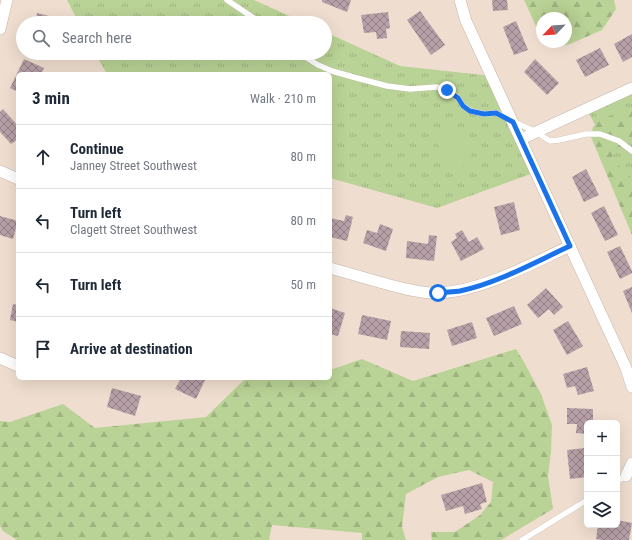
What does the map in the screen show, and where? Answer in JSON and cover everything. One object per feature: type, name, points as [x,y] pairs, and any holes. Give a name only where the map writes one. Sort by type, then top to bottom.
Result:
[{"type":"street","points":[[0,29],[7,0]]},
{"type":"street","points":[[460,0],[466,21],[626,368],[632,387]]},
{"type":"street","points":[[521,139],[632,88]]},
{"type":"street","points":[[0,171],[16,178]]},
{"type":"street","points":[[332,269],[388,285],[421,292],[438,293],[460,291],[509,274],[570,246]]},
{"type":"street","points":[[0,358],[16,365]]},
{"type":"street","points":[[622,478],[632,463]]},
{"type":"lane","points":[[227,0],[251,16]]},
{"type":"lane","points":[[310,60],[332,71],[380,84],[410,89],[436,88],[447,90],[458,98],[463,106],[470,111],[484,114],[496,113],[536,132],[550,141],[586,134],[600,134],[620,141],[632,151]]},
{"type":"lane","points":[[522,540],[584,502]]},
{"type":"green space","points":[[67,0],[254,0],[289,16],[75,16]]},
{"type":"green space","points":[[524,0],[614,0],[616,9],[602,30],[572,43],[572,12],[536,12],[536,26]]},
{"type":"green space","points":[[332,35],[400,66],[492,76],[536,172],[437,208],[332,179],[332,72],[106,72],[99,60],[332,60]]},
{"type":"green space","points":[[632,88],[632,178],[611,158],[587,109]]},
{"type":"green space","points":[[632,107],[632,141],[619,149],[611,158],[632,178],[632,235],[591,137],[593,127],[600,120]]},
{"type":"green space","points":[[444,126],[453,127],[457,130],[470,149],[471,158],[462,167],[454,167],[447,160],[434,138],[436,129]]},
{"type":"green space","points":[[516,349],[541,394],[552,425],[548,476],[553,509],[501,540],[432,540],[431,532],[455,532],[480,515],[491,502],[493,482],[469,470],[438,477],[406,494],[402,527],[406,540],[362,540],[362,533],[272,525],[269,540],[17,540],[3,531],[0,526],[0,421],[10,422],[63,404],[95,428],[206,417],[244,380],[332,380],[332,369],[362,359],[413,381]]},
{"type":"building","points":[[322,0],[351,0],[347,12],[322,2]]},
{"type":"building","points":[[492,0],[507,0],[508,10],[493,11]]},
{"type":"building","points":[[420,11],[445,45],[431,55],[407,20]]},
{"type":"building","points":[[388,12],[390,28],[386,29],[387,38],[377,39],[376,32],[364,33],[361,15]]},
{"type":"building","points":[[37,13],[49,16],[36,16]]},
{"type":"building","points":[[516,21],[528,50],[514,55],[503,27]]},
{"type":"building","points":[[632,34],[632,57],[623,62],[614,44]]},
{"type":"building","points":[[600,48],[609,65],[585,77],[576,60]]},
{"type":"building","points":[[535,59],[559,83],[547,95],[524,72]]},
{"type":"building","points":[[24,60],[44,68],[42,72],[18,72]]},
{"type":"building","points":[[16,76],[16,91],[10,88]]},
{"type":"building","points":[[3,109],[16,124],[16,140],[11,144],[0,132],[0,112]]},
{"type":"building","points":[[586,169],[599,195],[584,202],[572,177]]},
{"type":"building","points":[[514,202],[520,230],[501,235],[494,207]]},
{"type":"building","points":[[604,206],[618,235],[605,241],[591,213]]},
{"type":"building","points":[[346,215],[353,217],[347,241],[332,237],[332,218],[344,221]]},
{"type":"building","points":[[0,216],[16,220],[16,228],[13,239],[0,235]]},
{"type":"building","points":[[380,224],[393,229],[386,251],[363,243],[367,230],[377,233]]},
{"type":"building","points":[[462,230],[469,242],[477,237],[484,249],[461,261],[451,242],[457,238],[455,234]]},
{"type":"building","points":[[429,235],[437,236],[434,261],[406,258],[407,241],[428,244]]},
{"type":"building","points":[[620,246],[632,273],[620,279],[607,252]]},
{"type":"building","points":[[632,287],[632,313],[623,291]]},
{"type":"building","points":[[546,288],[563,307],[554,315],[549,309],[538,318],[527,305]]},
{"type":"building","points":[[13,304],[16,305],[16,322],[10,320]]},
{"type":"building","points":[[514,306],[522,324],[494,336],[486,318]]},
{"type":"building","points":[[332,309],[345,313],[338,336],[332,334]]},
{"type":"building","points":[[362,315],[391,321],[387,340],[358,334]]},
{"type":"building","points":[[568,321],[583,346],[567,355],[553,330]]},
{"type":"building","points":[[472,322],[477,338],[452,346],[447,330]]},
{"type":"building","points":[[401,331],[430,333],[429,349],[400,347]]},
{"type":"building","points":[[587,367],[594,391],[578,395],[575,386],[567,388],[563,374]]},
{"type":"building","points":[[180,380],[205,380],[196,399],[175,389]]},
{"type":"building","points":[[112,388],[141,396],[135,416],[107,407]]},
{"type":"building","points":[[567,408],[593,409],[593,420],[584,420],[584,434],[576,433],[577,424],[567,424]]},
{"type":"building","points":[[584,448],[584,477],[570,479],[567,450]]},
{"type":"building","points":[[482,483],[487,502],[480,504],[482,509],[465,514],[463,506],[446,511],[441,495]]},
{"type":"building","points":[[620,521],[632,523],[629,540],[596,539],[598,528],[620,528]]},
{"type":"route","points":[[438,293],[460,291],[485,283],[509,274],[570,246],[513,122],[496,113],[484,114],[470,111],[463,106],[458,98],[447,90]]}]
